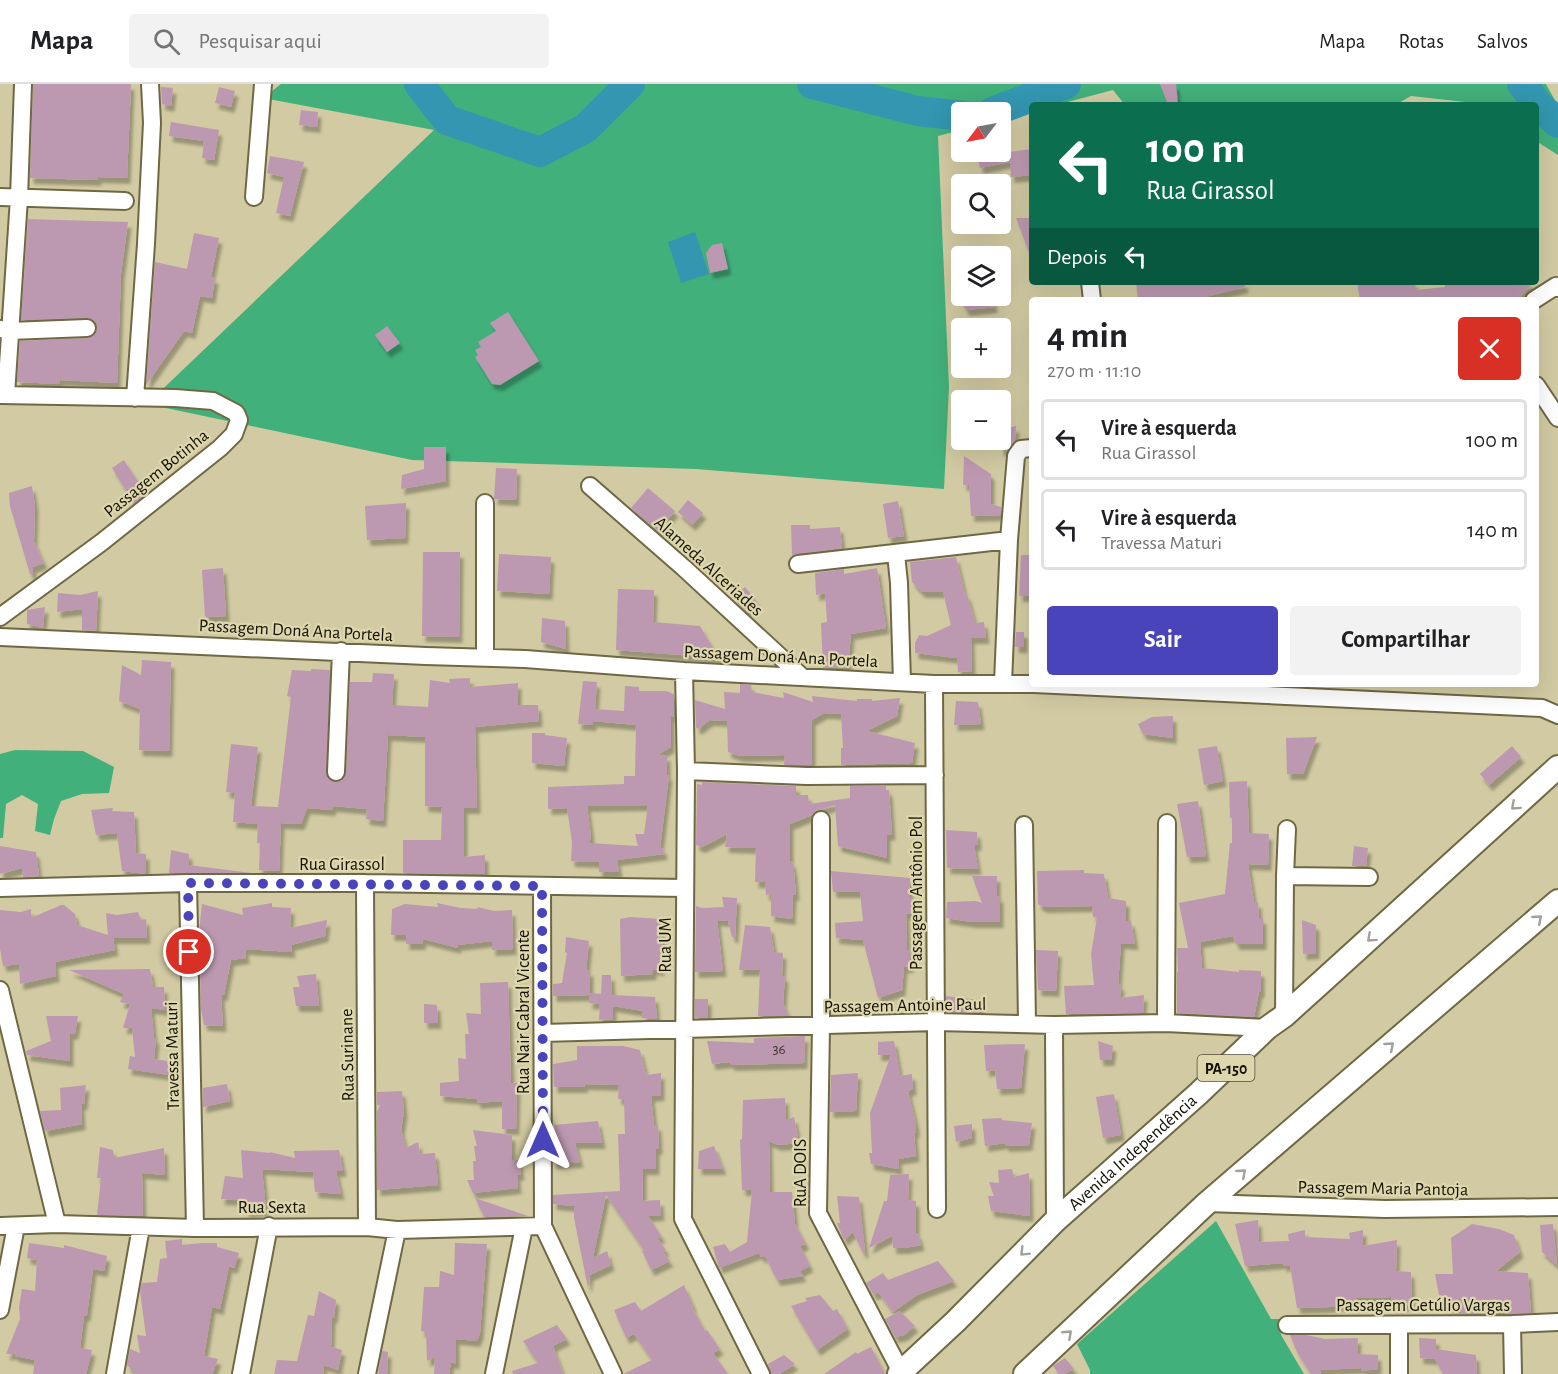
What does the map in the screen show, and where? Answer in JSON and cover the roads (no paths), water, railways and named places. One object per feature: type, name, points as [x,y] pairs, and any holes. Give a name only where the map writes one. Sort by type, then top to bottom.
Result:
[{"type":"main road","name":"Avenida Independência","points":[[900,1373],[956,1321],[1055,1221],[1558,767]]},
{"type":"main road","points":[[1027,1373],[1208,1203],[1558,902]]},
{"type":"street","points":[[23,84],[19,198],[5,330],[3,395],[135,398],[152,123],[150,84]]},
{"type":"street","points":[[254,197],[263,85]]},
{"type":"street","points":[[0,197],[125,201]]},
{"type":"street","points":[[1539,297],[1556,286],[1558,288]]},
{"type":"street","points":[[5,330],[87,328]]},
{"type":"street","points":[[1539,390],[1558,418]]},
{"type":"street","name":"Passagem Botinha","points":[[0,617],[102,542],[220,448],[234,434],[239,420],[236,413],[213,401],[135,398]]},
{"type":"street","points":[[1003,683],[1009,540],[1016,456],[1021,449],[1029,448]]},
{"type":"street","name":"Alameda Alceriades","points":[[590,486],[684,568],[801,676]]},
{"type":"street","points":[[484,656],[485,503]]},
{"type":"street","points":[[798,564],[1009,540]]},
{"type":"street","points":[[896,554],[902,682]]},
{"type":"street","name":"Passagem Doná Ana Portela","points":[[0,637],[426,656],[484,656],[684,671],[934,684],[1029,684]]},
{"type":"street","points":[[336,772],[341,651]]},
{"type":"street","name":"Rua UM","points":[[684,671],[686,771],[683,1219],[761,1374]]},
{"type":"street","name":"Passagem Antônio Pol","points":[[934,684],[937,1209]]},
{"type":"street","name":"Passagem Doná Ana Portela","points":[[1104,687],[1542,708],[1558,715]]},
{"type":"street","points":[[686,771],[807,776],[935,775]]},
{"type":"street","points":[[821,820],[822,1026]]},
{"type":"street","points":[[1167,823],[1167,1023]]},
{"type":"street","points":[[1024,825],[1027,1023]]},
{"type":"street","points":[[1276,1022],[1287,828]]},
{"type":"street","points":[[1285,876],[1369,877]]},
{"type":"street","name":"Rua Girassol","points":[[0,888],[188,883],[684,888]]},
{"type":"street","name":"Travessa Maturi","points":[[188,883],[195,1228]]},
{"type":"street","name":"Rua Surinane","points":[[365,884],[367,1227]]},
{"type":"street","name":"Rua Nair Cabral Vicente","points":[[542,886],[543,1226],[613,1374]]},
{"type":"street","points":[[0,990],[57,1224]]},
{"type":"street","name":"Passagem Antoine Paul","points":[[543,1033],[936,1022],[1053,1025],[1276,1022]]},
{"type":"street","points":[[1053,1025],[1055,1221]]},
{"type":"street","name":"RuA DOIS","points":[[822,1026],[818,1213],[900,1373]]},
{"type":"street","name":"Passagem Maria Pantoja","points":[[1208,1203],[1385,1209],[1558,1207]]},
{"type":"street","name":"Rua Sexta","points":[[8,1226],[57,1224],[195,1228],[367,1227],[397,1230],[543,1226]]},
{"type":"street","points":[[0,1310],[8,1226]]},
{"type":"street","points":[[242,1374],[269,1226]]},
{"type":"street","points":[[115,1374],[141,1227]]},
{"type":"street","points":[[495,1374],[524,1227]]},
{"type":"street","points":[[368,1374],[397,1230]]},
{"type":"street","name":"Passagem Getúlio Vargas","points":[[1287,1325],[1558,1322]]},
{"type":"street","points":[[1512,1324],[1514,1374]]},
{"type":"street","points":[[1399,1325],[1399,1374]]},
{"type":"water","points":[[695,232],[709,274],[681,283],[668,242]]},
{"type":"waterway","points":[[419,84],[447,120],[540,152],[586,128],[630,84]]},
{"type":"waterway","points":[[812,84],[918,111],[951,115]]},
{"type":"waterway","points":[[1011,105],[1066,84]]},
{"type":"waterway","points":[[1522,84],[1536,102]]},
{"type":"waterway","points":[[1539,106],[1558,123]]}]
